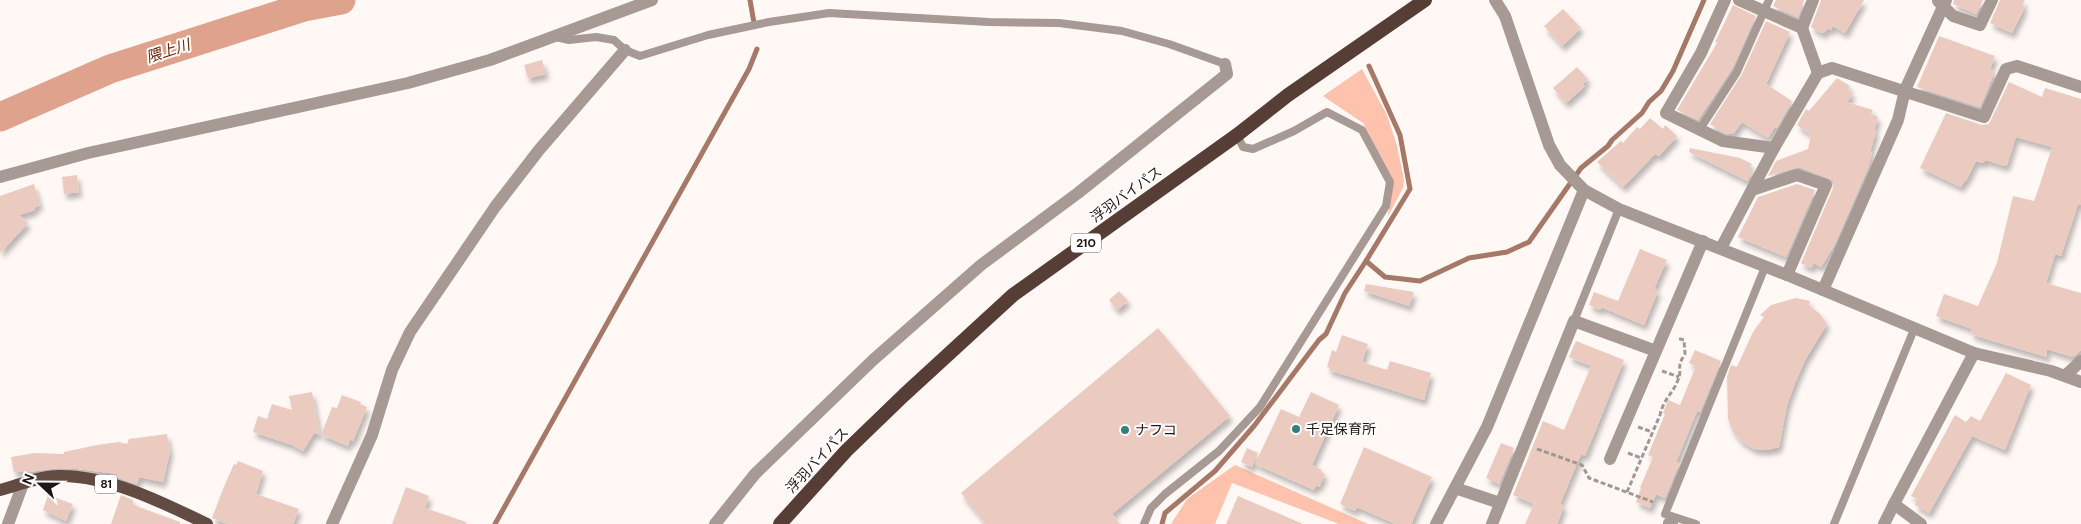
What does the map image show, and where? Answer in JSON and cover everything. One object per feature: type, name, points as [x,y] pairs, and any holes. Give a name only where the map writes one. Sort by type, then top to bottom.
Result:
[{"type":"highway","name":"浮羽バイパス","points":[[780,524],[846,452],[897,401],[1013,295],[1236,135],[1288,94],[1425,0]]},
{"type":"main road","name":"81","points":[[0,490],[41,478],[60,476],[84,479],[133,491],[157,500],[207,524]]},
{"type":"street","points":[[0,177],[88,153],[408,83],[490,60],[652,0]]},
{"type":"street","points":[[1495,0],[1504,16],[1549,145],[1560,166],[1584,190],[1619,209],[1721,248],[1974,353],[2051,371],[2081,382]]},
{"type":"street","points":[[1725,0],[1701,53],[1666,113],[1723,141],[1774,148]]},
{"type":"street","points":[[1739,0],[1766,6],[1802,28],[1818,73]]},
{"type":"street","points":[[1802,28],[1813,0]]},
{"type":"street","points":[[1823,290],[1898,120],[1905,90],[1942,2],[1953,16],[1980,25],[1992,0]]},
{"type":"street","points":[[332,524],[372,435],[392,370],[410,332],[495,207],[539,150],[625,50]]},
{"type":"street","points":[[715,524],[755,474],[873,360],[981,265],[1086,187],[1227,74],[1225,64]]},
{"type":"street","points":[[1721,248],[1774,148],[1818,73],[1832,68],[1984,116],[2006,69],[2017,66],[2081,87]]},
{"type":"street","points":[[1752,190],[1797,175],[1826,185],[1786,275]]},
{"type":"street","points":[[1436,524],[1487,427],[1584,190]]},
{"type":"street","points":[[1610,459],[1703,241]]},
{"type":"street","points":[[1492,524],[1574,322],[1656,351]]},
{"type":"street","points":[[1884,524],[1974,353]]},
{"type":"street","points":[[2065,376],[2081,361]]},
{"type":"street","points":[[8,524],[23,484]]},
{"type":"street","points":[[1455,488],[1500,503]]},
{"type":"street","points":[[1894,504],[1921,524]]},
{"type":"lane","points":[[1700,130],[1737,72],[1766,6]]},
{"type":"lane","points":[[554,36],[569,40],[596,37],[614,40],[625,50],[640,56],[708,35],[769,22],[829,13],[989,22],[1059,23],[1122,31],[1170,44],[1225,64]]},
{"type":"lane","points":[[1144,524],[1151,508],[1165,494],[1218,451],[1260,407],[1386,206],[1390,182],[1362,130],[1327,112],[1294,131],[1253,149],[1243,147],[1236,135]]},
{"type":"lane","points":[[1574,322],[1619,209]]},
{"type":"lane","points":[[1696,524],[1665,514],[1765,267]]},
{"type":"lane","points":[[1834,524],[1914,327]]},
{"type":"path","points":[[1627,492],[1660,415],[1663,402],[1674,390],[1680,377],[1679,364],[1685,354],[1684,340],[1663,333]]},
{"type":"path","points":[[1524,444],[1582,465],[1589,478],[1652,502]]},
{"type":"shaded area","points":[[1362,69],[1387,115],[1397,146],[1404,180],[1403,188],[1388,216],[1392,178],[1363,123],[1323,96]]},
{"type":"shaded area","points":[[1235,465],[1368,524],[1339,524],[1232,483],[1215,524],[1171,524],[1187,499]]},
{"type":"building","points":[[1776,0],[1804,0],[1798,17],[1773,6]]},
{"type":"building","points":[[1821,0],[1864,0],[1845,33],[1833,26],[1831,30],[1828,28],[1824,33],[1821,33],[1811,27]]},
{"type":"building","points":[[1954,0],[1983,0],[1976,14],[1953,4]]},
{"type":"building","points":[[2000,0],[2025,0],[2022,6],[2025,7],[2012,33],[1990,23]]},
{"type":"building","points":[[1733,5],[1756,16],[1732,69],[1698,120],[1677,110],[1717,43],[1715,42]]},
{"type":"building","points":[[1563,9],[1581,28],[1562,46],[1544,26]]},
{"type":"building","points":[[1766,21],[1790,32],[1766,84],[1792,101],[1777,128],[1775,127],[1768,138],[1742,122],[1733,134],[1725,133],[1710,124],[1742,74]]},
{"type":"building","points":[[1939,36],[1995,56],[1990,69],[1995,71],[1980,107],[1917,87]]},
{"type":"building","points":[[542,60],[546,74],[528,78],[524,65]]},
{"type":"building","points":[[1577,67],[1588,79],[1583,84],[1585,86],[1566,103],[1553,88]]},
{"type":"building","points":[[1837,78],[1850,86],[1848,90],[1853,94],[1847,102],[1873,110],[1871,114],[1878,117],[1868,168],[1834,246],[1821,267],[1814,263],[1811,268],[1801,263],[1833,188],[1833,180],[1799,167],[1768,176],[1776,161],[1808,149],[1811,135],[1797,125],[1806,109],[1809,111]]},
{"type":"building","points":[[2009,82],[2042,97],[2045,88],[2081,99],[2081,205],[2078,204],[2061,256],[2055,254],[2046,283],[2081,293],[2081,350],[2073,357],[2047,349],[2047,357],[1986,339],[1971,334],[1972,329],[1936,316],[1944,294],[1978,306],[1997,263],[2013,196],[2034,201],[2052,147],[2016,137],[2007,165],[2004,166],[1986,160],[1983,163],[1976,161],[1961,187],[1920,168],[1946,113],[1982,125],[1989,124]]},
{"type":"building","points":[[1650,118],[1663,129],[1665,125],[1677,136],[1659,156],[1655,154],[1623,187],[1597,162],[1621,141],[1623,143],[1637,127],[1640,129]]},
{"type":"building","points":[[1690,148],[1740,158],[1752,164],[1747,172],[1754,169],[1747,181],[1689,152]]},
{"type":"building","points":[[77,175],[79,192],[64,194],[62,177]]},
{"type":"building","points":[[34,184],[40,205],[34,208],[35,210],[19,215],[28,223],[0,253],[0,196]]},
{"type":"building","points":[[1797,184],[1815,190],[1786,257],[1738,237],[1758,197]]},
{"type":"building","points":[[1640,249],[1667,260],[1654,289],[1658,291],[1644,325],[1601,307],[1600,310],[1589,305],[1594,292],[1618,301]]},
{"type":"building","points":[[1366,284],[1414,292],[1409,306],[1364,291]]},
{"type":"building","points":[[1119,291],[1128,301],[1117,310],[1109,300]]},
{"type":"building","points":[[1796,298],[1810,301],[1809,305],[1820,314],[1827,324],[1805,360],[1795,383],[1787,405],[1779,447],[1767,450],[1754,449],[1741,441],[1732,430],[1728,419],[1727,377],[1731,365],[1737,367],[1753,332],[1764,317],[1760,315],[1771,305]]},
{"type":"building","name":"ナフコ","points":[[1158,328],[1230,416],[1112,514],[1120,524],[986,524],[961,493]]},
{"type":"building","points":[[1342,335],[1368,344],[1362,362],[1387,370],[1390,361],[1431,373],[1424,400],[1329,370],[1330,368],[1327,367],[1332,350],[1336,352]]},
{"type":"building","points":[[1576,341],[1624,360],[1585,456],[1581,454],[1560,504],[1564,506],[1557,524],[1525,524],[1534,504],[1513,495],[1543,421],[1564,430],[1591,366],[1569,357]]},
{"type":"building","points":[[1695,350],[1721,361],[1700,412],[1697,411],[1676,462],[1679,464],[1665,498],[1656,494],[1650,508],[1636,502],[1653,457],[1648,455],[1665,414],[1663,413],[1668,400],[1680,405],[1696,366],[1689,363]]},
{"type":"building","points":[[2006,373],[2031,385],[2005,450],[1972,436],[1929,513],[1915,505],[1918,499],[1911,496],[1955,415],[1966,422],[1971,416],[1980,421]]},
{"type":"building","points":[[312,392],[320,435],[314,433],[303,451],[292,445],[253,432],[258,416],[267,419],[272,404],[292,410],[289,396]]},
{"type":"building","points":[[1311,392],[1339,405],[1312,465],[1322,470],[1321,472],[1325,474],[1319,487],[1316,485],[1314,490],[1255,464],[1281,409],[1299,417]]},
{"type":"building","points":[[342,395],[361,402],[360,404],[367,407],[353,441],[350,439],[348,446],[321,435],[332,407],[337,408]]},
{"type":"building","points":[[167,434],[170,451],[163,482],[139,477],[137,484],[110,475],[110,473],[78,469],[58,468],[14,472],[11,457],[35,453],[64,454],[64,452],[97,445],[119,442],[127,444],[129,439]]},
{"type":"building","points":[[1501,443],[1514,448],[1499,484],[1486,478]]},
{"type":"building","points":[[1364,447],[1432,477],[1411,524],[1396,524],[1357,507],[1355,511],[1340,504]]},
{"type":"building","points":[[1247,448],[1258,453],[1252,467],[1241,462]]},
{"type":"building","points":[[238,461],[263,471],[256,494],[299,509],[293,524],[228,524],[212,518],[234,464],[236,465]]},
{"type":"building","points":[[406,487],[429,496],[425,508],[466,522],[466,524],[392,524]]},
{"type":"building","points":[[48,495],[73,504],[66,521],[43,510]]},
{"type":"building","points":[[121,495],[133,500],[133,504],[139,507],[180,522],[180,524],[111,524]]},
{"type":"building","points":[[1238,496],[1303,524],[1226,524]]},
{"type":"waterway","name":"隈上川","points":[[0,117],[110,69],[304,7],[341,0]]},
{"type":"waterway","points":[[750,0],[754,23]]},
{"type":"waterway","points":[[1162,524],[1165,513],[1215,471],[1254,426],[1319,340],[1326,334],[1345,293],[1366,261],[1385,277],[1420,281],[1469,258],[1507,252],[1529,242],[1581,168],[1608,146],[1612,140],[1642,113],[1649,102],[1661,91],[1673,71],[1704,0]]},
{"type":"waterway","points":[[495,524],[749,69],[757,49]]},
{"type":"waterway","points":[[1366,261],[1410,189],[1400,135],[1369,66]]},
{"type":"place","name":"千足保育所","points":[[1296,429]]},
{"type":"place","name":"ナフコ","points":[[1125,430]]}]
